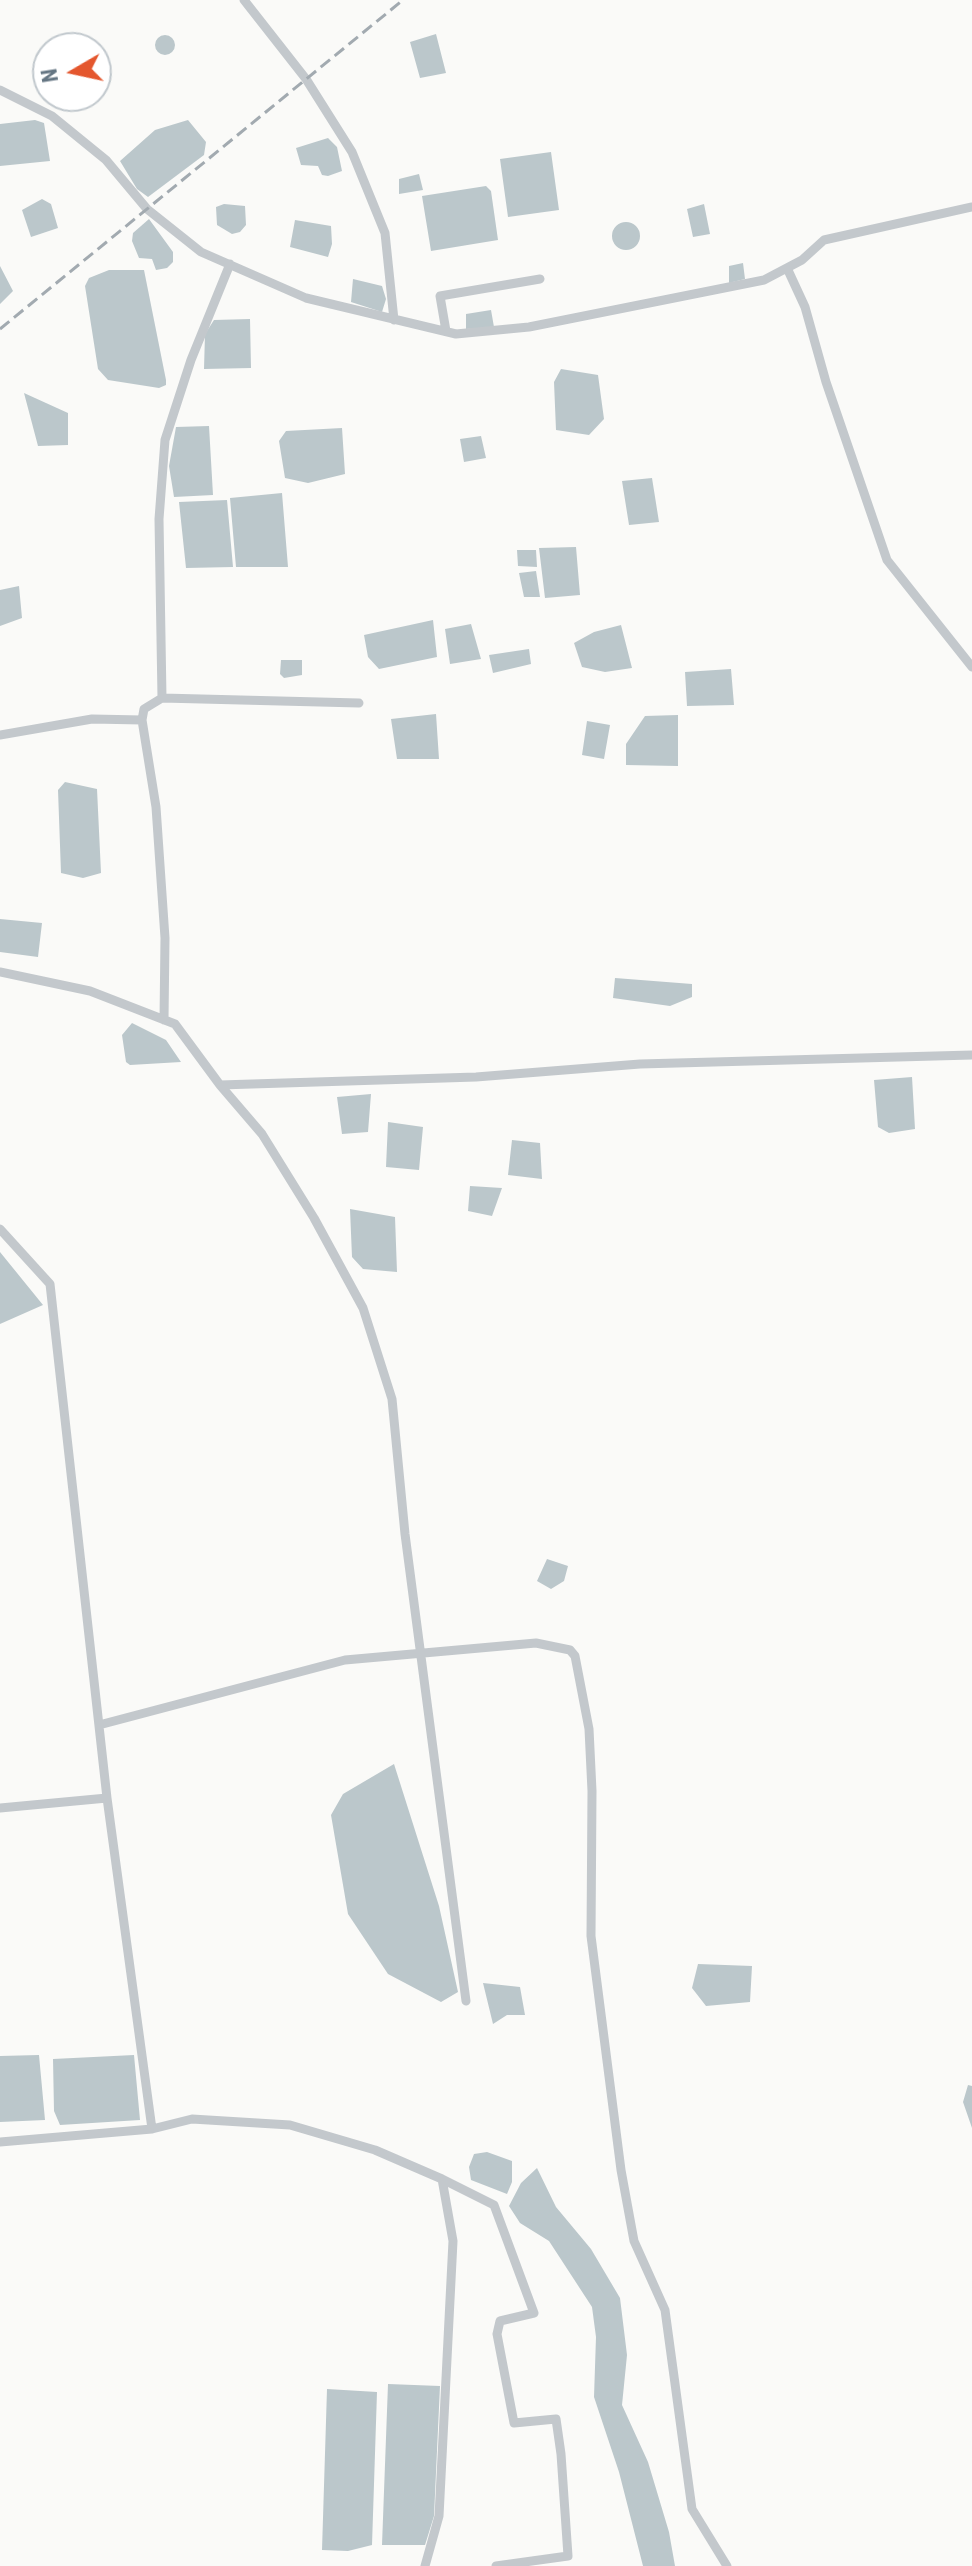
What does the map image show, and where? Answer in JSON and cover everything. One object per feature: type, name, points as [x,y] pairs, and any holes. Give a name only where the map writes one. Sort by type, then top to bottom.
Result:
[{"type":"street","points":[[244,0],[306,79],[358,164],[385,233],[394,320]]},
{"type":"street","points":[[0,90],[52,116],[106,160],[147,209],[201,252],[306,298],[446,331],[468,333],[529,327],[764,280],[787,268],[824,240],[972,207]]},
{"type":"street","points":[[162,698],[159,519],[165,440],[191,360],[230,264]]},
{"type":"street","points":[[787,268],[805,307],[826,382],[887,560],[972,667]]},
{"type":"street","points":[[446,331],[440,296],[540,279]]},
{"type":"street","points":[[164,1020],[163,909],[156,807],[142,720],[144,709],[162,698],[359,703]]},
{"type":"street","points":[[0,735],[92,719],[142,720]]},
{"type":"street","points":[[0,972],[90,991],[175,1024],[220,1085],[262,1134],[314,1218],[363,1308],[392,1399],[466,2001]]},
{"type":"street","points":[[220,1085],[476,1077],[640,1064],[972,1055]]},
{"type":"street","points":[[0,1229],[50,1284],[107,1798],[152,2129]]},
{"type":"street","points":[[99,1725],[345,1660],[536,1643],[562,1647],[575,1656],[590,1744],[591,1936],[624,2184],[634,2241],[665,2310],[692,2509],[727,2566]]},
{"type":"street","points":[[0,1808],[107,1798]]},
{"type":"street","points":[[0,2142],[152,2129],[192,2119],[290,2125],[375,2150],[494,2205],[534,2313],[500,2321],[497,2334],[514,2423],[556,2419],[568,2556],[496,2566]]},
{"type":"street","points":[[425,2566],[439,2516],[453,2241],[442,2179]]},
{"type":"shaded area","points":[[436,34],[446,73],[420,78],[410,42]]},
{"type":"shaded area","points":[[165,35],[172,38],[175,45],[172,52],[165,55],[158,52],[155,45],[158,38]]},
{"type":"shaded area","points":[[35,120],[44,123],[50,161],[0,166],[0,124]]},
{"type":"shaded area","points":[[188,120],[206,142],[204,155],[148,197],[137,189],[120,161],[155,130]]},
{"type":"shaded area","points":[[328,138],[337,147],[342,171],[328,176],[322,175],[318,166],[301,165],[296,148]]},
{"type":"shaded area","points":[[551,152],[559,210],[508,217],[500,159]]},
{"type":"shaded area","points":[[419,174],[423,190],[399,194],[399,179]]},
{"type":"shaded area","points":[[486,186],[491,191],[498,240],[431,251],[422,196]]},
{"type":"shaded area","points":[[42,199],[51,204],[58,228],[31,237],[22,210]]},
{"type":"shaded area","points":[[224,204],[245,206],[246,225],[240,232],[232,234],[217,225],[216,207]]},
{"type":"shaded area","points":[[704,204],[710,234],[693,237],[687,209]]},
{"type":"shaded area","points":[[149,219],[173,252],[173,262],[167,268],[156,270],[152,259],[139,258],[132,241],[133,233]]},
{"type":"shaded area","points":[[295,220],[331,226],[332,244],[328,257],[290,247]]},
{"type":"shaded area","points":[[626,222],[636,226],[640,236],[636,246],[626,250],[616,246],[612,236],[616,226]]},
{"type":"shaded area","points":[[743,263],[745,279],[729,283],[729,266]]},
{"type":"shaded area","points":[[0,266],[13,291],[0,304]]},
{"type":"shaded area","points":[[109,270],[144,270],[166,385],[159,388],[108,380],[98,369],[85,286],[89,278]]},
{"type":"shaded area","points":[[353,279],[382,286],[386,299],[382,312],[351,302]]},
{"type":"shaded area","points":[[491,310],[494,327],[466,329],[466,314]]},
{"type":"shaded area","points":[[250,319],[251,368],[204,369],[205,334],[214,320]]},
{"type":"shaded area","points":[[561,369],[598,375],[604,419],[589,435],[556,430],[554,382]]},
{"type":"shaded area","points":[[24,393],[68,413],[68,445],[38,446]]},
{"type":"shaded area","points":[[209,426],[213,495],[174,497],[169,466],[176,427]]},
{"type":"shaded area","points":[[342,428],[345,474],[308,483],[285,478],[279,441],[286,431]]},
{"type":"shaded area","points":[[481,436],[486,458],[464,462],[460,439]]},
{"type":"shaded area","points":[[652,478],[659,522],[629,525],[622,481]]},
{"type":"shaded area","points":[[282,493],[288,567],[236,567],[230,498]]},
{"type":"shaded area","points":[[227,500],[233,567],[186,568],[179,502]]},
{"type":"shaded area","points":[[576,547],[580,595],[545,598],[539,548]]},
{"type":"shaded area","points":[[517,550],[536,550],[537,567],[518,566]]},
{"type":"shaded area","points":[[536,571],[540,597],[524,597],[519,573]]},
{"type":"shaded area","points":[[19,586],[22,618],[0,626],[0,590]]},
{"type":"shaded area","points":[[433,620],[437,657],[379,669],[368,657],[364,635]]},
{"type":"shaded area","points":[[471,624],[481,659],[450,664],[445,629]]},
{"type":"shaded area","points":[[621,625],[632,668],[605,672],[582,667],[574,643],[594,632]]},
{"type":"shaded area","points":[[529,649],[531,664],[493,673],[489,655]]},
{"type":"shaded area","points":[[281,660],[302,660],[302,675],[284,678],[280,674]]},
{"type":"shaded area","points":[[731,669],[734,705],[687,706],[685,672]]},
{"type":"shaded area","points":[[436,714],[439,759],[397,759],[391,719]]},
{"type":"shaded area","points":[[678,715],[678,766],[626,765],[626,744],[645,716]]},
{"type":"shaded area","points":[[587,721],[610,725],[604,759],[582,755]]},
{"type":"shaded area","points":[[65,782],[97,789],[101,873],[83,878],[61,873],[58,790]]},
{"type":"shaded area","points":[[0,919],[42,923],[38,957],[0,952]]},
{"type":"shaded area","points":[[615,978],[692,984],[692,997],[670,1006],[613,998]]},
{"type":"shaded area","points":[[132,1023],[166,1040],[181,1062],[130,1065],[126,1062],[122,1035]]},
{"type":"shaded area","points":[[912,1077],[915,1129],[889,1133],[878,1127],[874,1080]]},
{"type":"shaded area","points":[[371,1094],[368,1132],[342,1134],[337,1097]]},
{"type":"shaded area","points":[[388,1122],[423,1127],[419,1170],[386,1167]]},
{"type":"shaded area","points":[[512,1140],[540,1143],[542,1179],[508,1175]]},
{"type":"shaded area","points":[[470,1186],[502,1188],[492,1216],[468,1211]]},
{"type":"shaded area","points":[[350,1209],[395,1217],[397,1272],[363,1269],[352,1257]]},
{"type":"shaded area","points":[[0,1252],[43,1305],[0,1324]]},
{"type":"shaded area","points":[[547,1559],[568,1566],[564,1581],[551,1589],[537,1581]]},
{"type":"shaded area","points":[[394,1764],[439,1906],[458,1992],[441,2002],[388,1974],[348,1914],[331,1815],[343,1794]]},
{"type":"shaded area","points":[[698,1964],[752,1966],[750,2002],[706,2006],[692,1988]]},
{"type":"shaded area","points":[[483,1983],[520,1987],[525,2015],[507,2015],[493,2024]]},
{"type":"shaded area","points":[[39,2055],[45,2120],[0,2122],[0,2056]]},
{"type":"shaded area","points":[[134,2055],[140,2120],[60,2125],[54,2111],[53,2059]]},
{"type":"shaded area","points":[[968,2085],[972,2086],[972,2128],[963,2102]]},
{"type":"shaded area","points":[[487,2152],[512,2161],[512,2182],[507,2194],[471,2180],[469,2167],[474,2154]]},
{"type":"shaded area","points":[[537,2168],[556,2207],[591,2249],[620,2298],[627,2355],[622,2405],[648,2462],[669,2532],[675,2566],[643,2566],[619,2472],[594,2397],[596,2337],[592,2307],[549,2241],[520,2223],[509,2206],[521,2183]]},
{"type":"shaded area","points":[[388,2384],[440,2386],[434,2516],[425,2545],[382,2545]]},
{"type":"shaded area","points":[[327,2389],[377,2392],[372,2545],[348,2551],[322,2550]]},
{"type":"railway","points":[[0,329],[403,0]]}]
